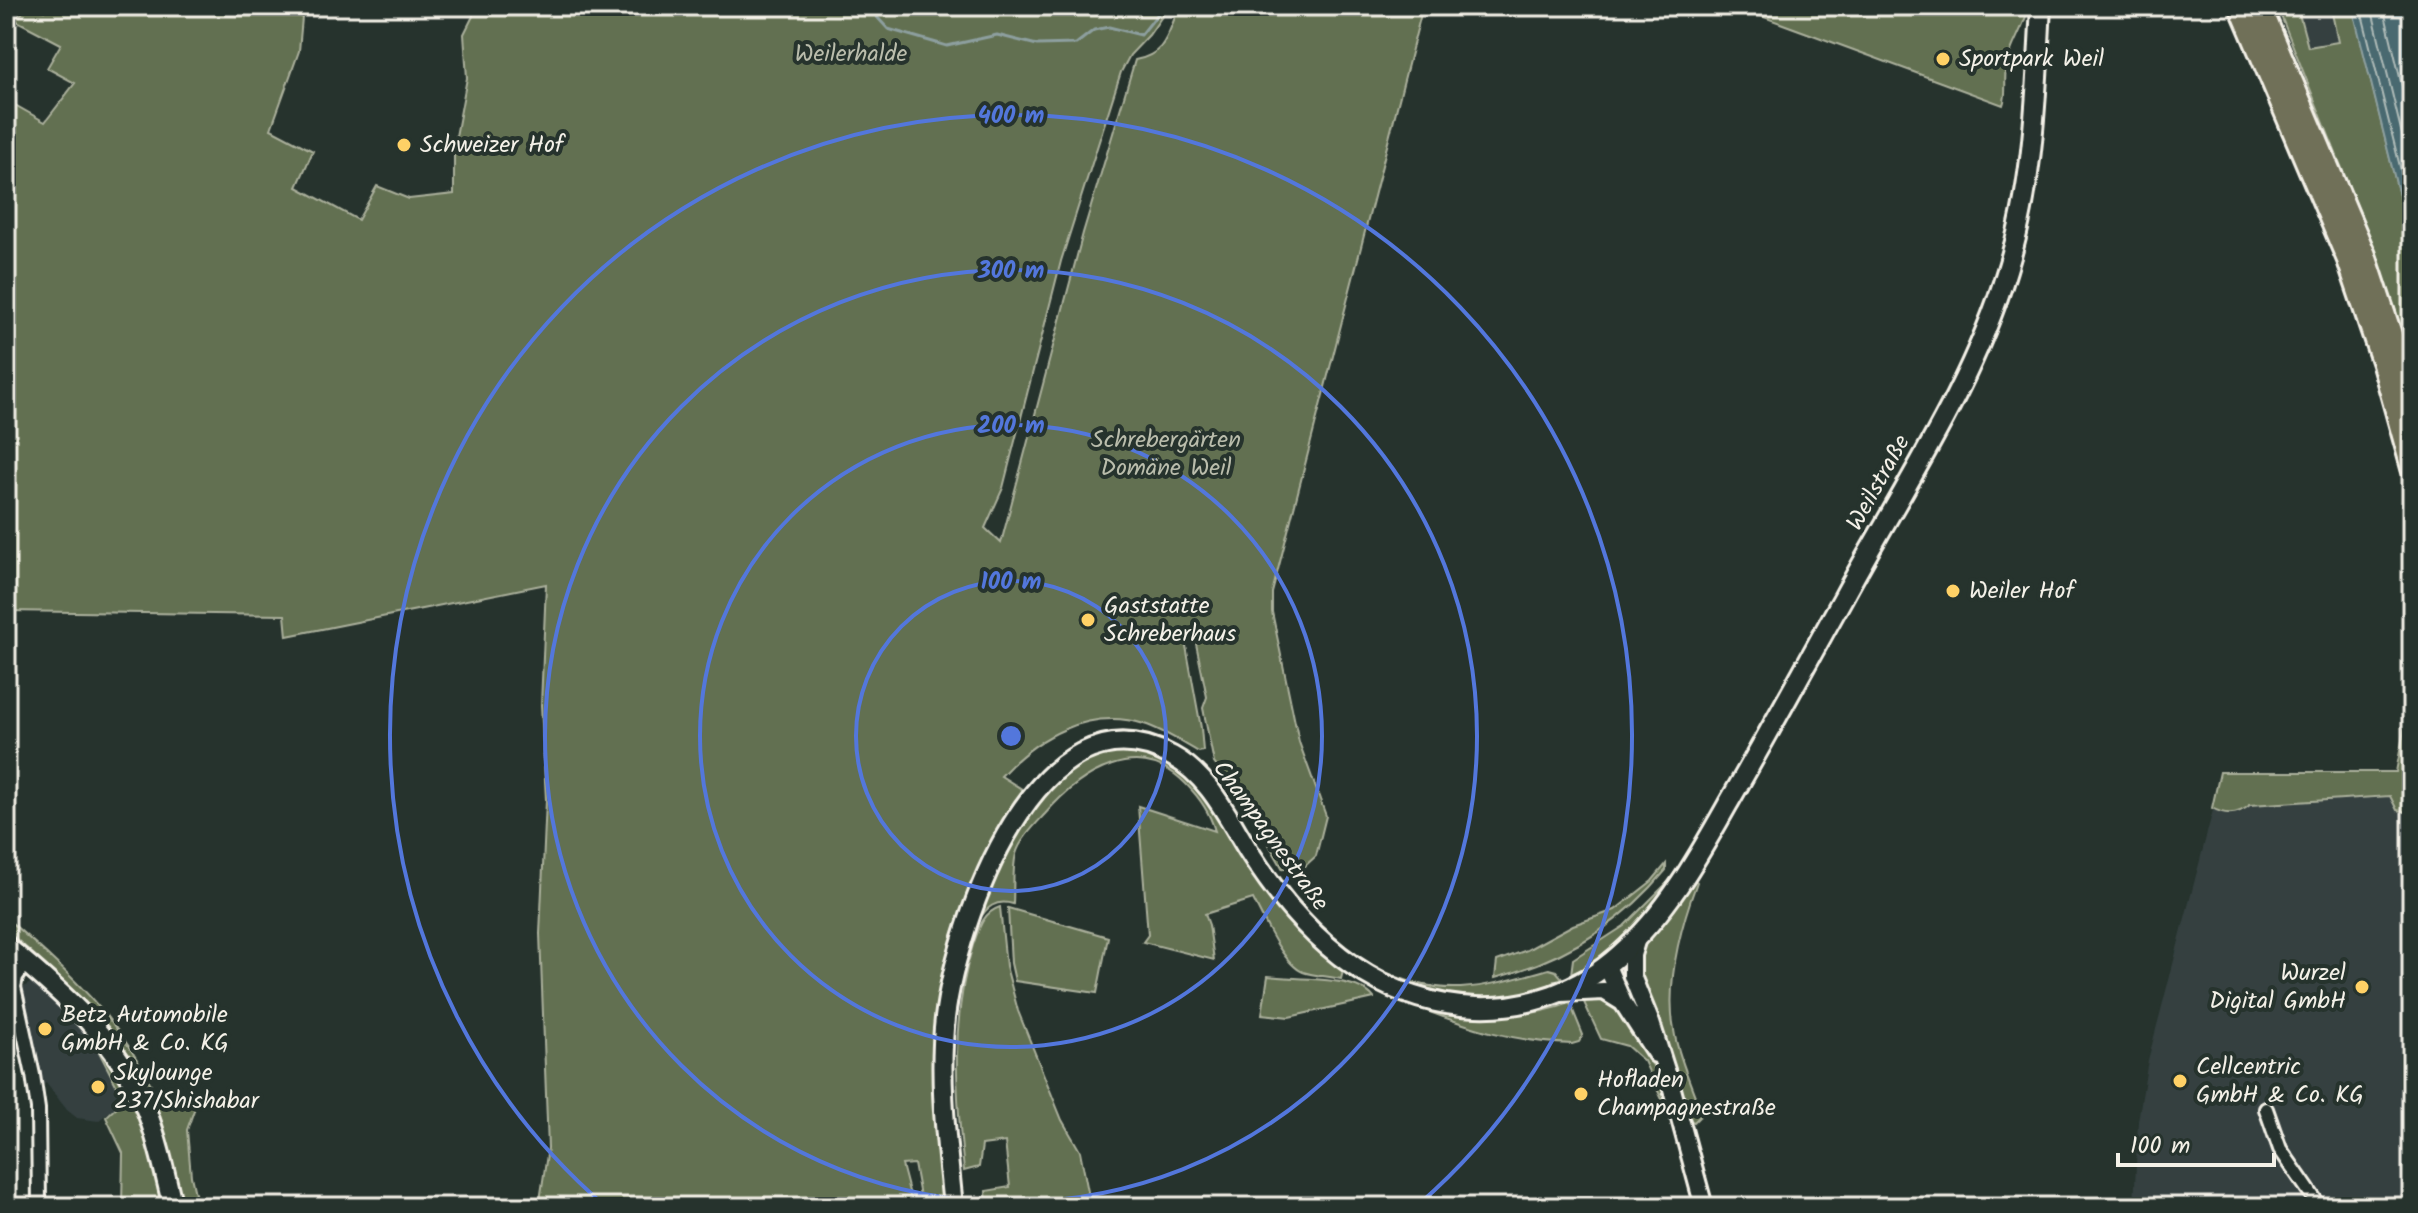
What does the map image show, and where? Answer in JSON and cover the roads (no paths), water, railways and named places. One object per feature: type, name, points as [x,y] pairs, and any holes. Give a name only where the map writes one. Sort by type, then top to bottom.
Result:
[{"type":"highway","points":[[2230,6],[2249,28]]},
{"type":"highway","points":[[2240,6],[2348,260],[2383,364],[2412,468]]},
{"type":"highway","points":[[2260,6],[2370,268],[2412,398]]},
{"type":"highway","points":[[2271,6],[2287,43],[2306,113]]},
{"type":"main road","name":"Weilstraße","points":[[1607,966],[1637,938],[1676,890],[1744,777],[1948,409],[1986,330],[2009,264],[2025,193],[2032,151],[2041,6]]},
{"type":"main road","name":"Champagnestraße","points":[[953,1207],[943,1051],[949,994],[964,929],[987,871],[1025,806],[1055,771],[1090,750],[1117,744],[1144,746],[1169,754],[1192,770],[1212,792],[1263,872],[1299,919],[1331,951],[1370,977],[1410,995],[1466,1006],[1516,1004],[1590,985],[1607,966]]},
{"type":"main road","points":[[6,946],[86,1016],[123,1064],[139,1092],[151,1123],[173,1207]]},
{"type":"street","points":[[1637,938],[1631,963],[1638,993],[1651,1023],[1677,1105],[1704,1207]]},
{"type":"street","points":[[26,963],[16,977],[14,987],[38,1109],[39,1207]]},
{"type":"street","points":[[1607,966],[1638,993]]},
{"type":"street","points":[[1607,966],[1623,1003],[1662,1062]]},
{"type":"street","points":[[1590,985],[1608,992],[1623,1003]]},
{"type":"street","points":[[2266,1109],[2280,1149],[2320,1207]]},
{"type":"water","points":[[2352,6],[2412,6],[2412,248]]},
{"type":"waterway","points":[[867,6],[888,29],[947,46],[997,35],[1037,45],[1076,44],[1094,30],[1109,27],[1141,35],[1164,6]]},
{"type":"place","name":"Sportpark Weil","points":[[1943,59]]},
{"type":"place","name":"Schweizer Hof","points":[[404,145]]},
{"type":"place","name":"Weiler Hof","points":[[1953,591]]},
{"type":"place","name":"Gaststatte Schreberhaus","points":[[1088,620]]},
{"type":"place","name":"Wurzel Digital GmbH","points":[[2362,987]]},
{"type":"place","name":"Betz Automobile GmbH & Co. KG","points":[[45,1029]]},
{"type":"place","name":"Cellcentric GmbH & Co. KG","points":[[2180,1081]]},
{"type":"place","name":"Skylounge 237/Shishabar","points":[[98,1087]]},
{"type":"place","name":"Hofladen Champagnestraße","points":[[1581,1094]]},
{"type":"park label","name":"Weilerhalde","points":[[851,54]]},
{"type":"park label","name":"Schrebergärten Domäne Weil","points":[[1166,454]]}]
